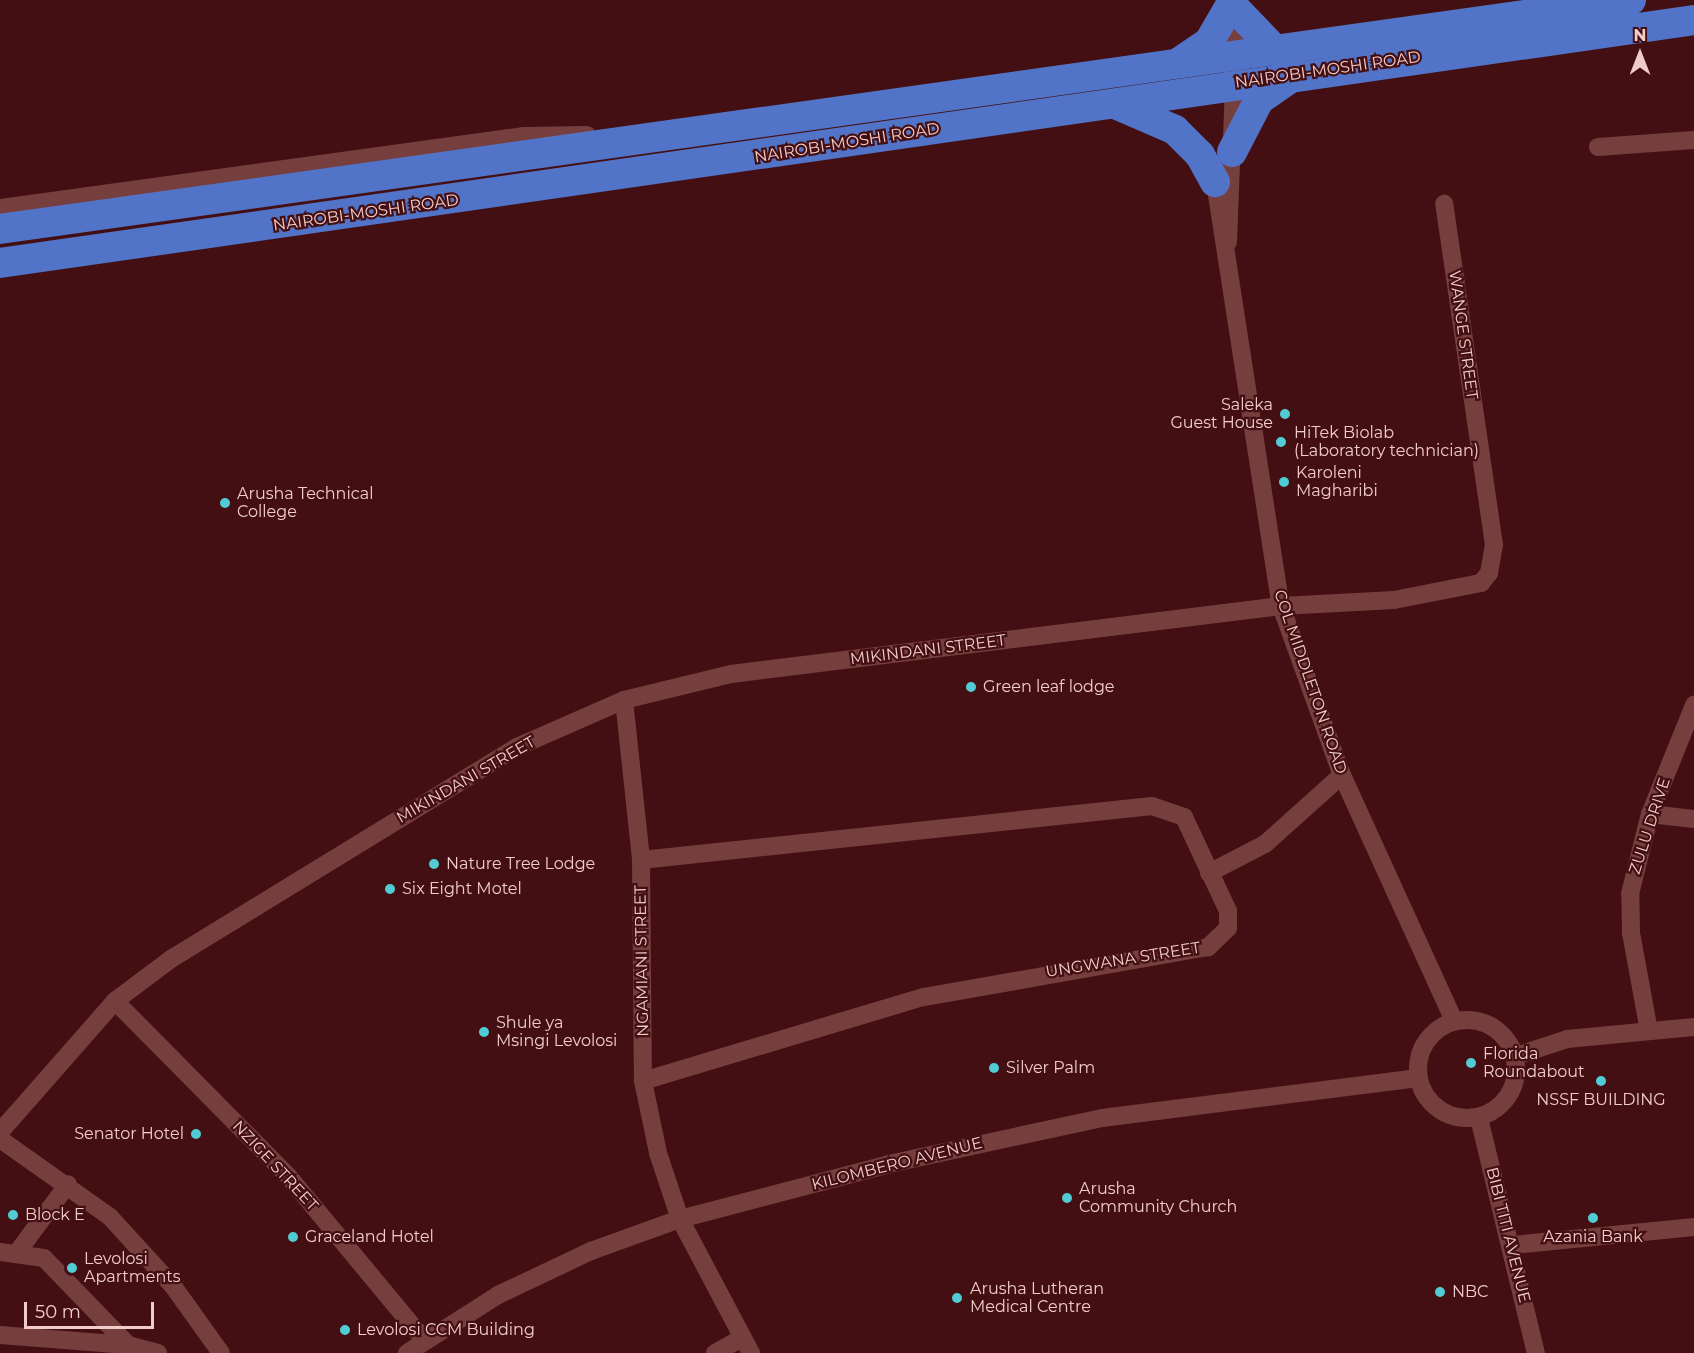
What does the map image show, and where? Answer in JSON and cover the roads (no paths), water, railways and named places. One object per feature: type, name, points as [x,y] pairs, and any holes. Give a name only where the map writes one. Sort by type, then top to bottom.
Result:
[{"type":"highway","name":"NAIROBI-MOSHI ROAD","points":[[0,263],[1112,103],[1227,71],[1277,52],[1600,2],[1631,0]]},
{"type":"highway","points":[[1176,64],[1209,42],[1232,2],[1277,52]]},
{"type":"highway","name":"NAIROBI-MOSHI ROAD","points":[[0,230],[1176,64],[1227,71],[1297,75],[1694,20]]},
{"type":"highway","points":[[1232,152],[1259,100],[1297,75]]},
{"type":"highway","points":[[1112,103],[1175,130],[1200,155],[1223,193]]},
{"type":"street","points":[[1227,71],[1232,2]]},
{"type":"street","name":"COL MIDDLETON ROAD","points":[[1227,71],[1232,152],[1223,193],[1227,250]]},
{"type":"street","name":"COL MIDDLETON ROAD","points":[[1227,71],[1223,193],[1227,250],[1281,606],[1342,775],[1454,1021]]},
{"type":"street","points":[[0,207],[524,136],[663,135]]},
{"type":"street","points":[[1598,147],[1694,140]]},
{"type":"street","name":"WANGE STREET","points":[[1281,606],[1347,604],[1466,590],[1489,573],[1494,545],[1444,204]]},
{"type":"street","name":"MIKINDANI STREET","points":[[0,1132],[115,1001],[171,959],[488,765],[624,699],[731,674],[1281,606]]},
{"type":"street","name":"NGAMIANI STREET","points":[[624,699],[641,860],[643,1081],[658,1153],[680,1219],[746,1345]]},
{"type":"street","name":"ZULU DRIVE","points":[[1649,1031],[1638,987],[1630,894],[1650,814],[1694,705]]},
{"type":"street","points":[[1209,873],[1265,843],[1342,775]]},
{"type":"street","name":"UNGWANA STREET","points":[[641,860],[1152,806],[1184,817],[1228,911],[1228,928],[1208,947],[923,997],[643,1081]]},
{"type":"street","points":[[1650,814],[1694,819]]},
{"type":"street","name":"NZIGE STREET","points":[[115,1001],[289,1177],[425,1341]]},
{"type":"street","points":[[1454,1021],[1492,1026],[1516,1056],[1510,1095],[1479,1118],[1440,1110],[1418,1078],[1422,1049],[1454,1021]]},
{"type":"street","points":[[1516,1056],[1567,1039],[1694,1027]]},
{"type":"street","name":"KILOMBERO AVENUE","points":[[407,1353],[498,1295],[591,1251],[680,1219],[889,1164],[1102,1118],[1418,1078]]},
{"type":"street","name":"BIBI TITI AVENUE","points":[[1479,1118],[1513,1245],[1536,1353]]},
{"type":"street","points":[[0,1139],[68,1184],[137,1246],[220,1353]]},
{"type":"street","points":[[8,1253],[68,1184]]},
{"type":"street","points":[[1513,1245],[1694,1227]]},
{"type":"street","points":[[8,1253],[44,1258],[128,1345]]},
{"type":"street","points":[[0,1335],[38,1347],[128,1345],[158,1353]]},
{"type":"street","points":[[715,1353],[746,1345]]},
{"type":"place","name":"Saleka Guest House","points":[[1285,414]]},
{"type":"place","name":"HiTek Biolab (Laboratory technician)","points":[[1281,442]]},
{"type":"place","name":"Karoleni Magharibi","points":[[1284,482]]},
{"type":"place","name":"Arusha Technical College","points":[[225,503]]},
{"type":"place","name":"Green leaf lodge","points":[[971,687]]},
{"type":"place","name":"Nature Tree Lodge","points":[[434,864]]},
{"type":"place","name":"Six Eight Motel","points":[[390,889]]},
{"type":"place","name":"Shule ya Msingi Levolosi","points":[[484,1032]]},
{"type":"place","name":"Florida Roundabout","points":[[1471,1063]]},
{"type":"place","name":"Silver Palm","points":[[994,1068]]},
{"type":"place","name":"NSSF BUILDING","points":[[1601,1081]]},
{"type":"place","name":"Senator Hotel","points":[[196,1134]]},
{"type":"place","name":"Arusha Community Church","points":[[1067,1198]]},
{"type":"place","name":"Block E","points":[[13,1215]]},
{"type":"place","name":"Azania Bank","points":[[1593,1218]]},
{"type":"place","name":"Graceland Hotel","points":[[293,1237]]},
{"type":"place","name":"Levolosi Apartments","points":[[72,1268]]},
{"type":"place","name":"NBC","points":[[1440,1292]]},
{"type":"place","name":"Arusha Lutheran Medical Centre","points":[[957,1298]]},
{"type":"place","name":"Levolosi CCM Building","points":[[345,1330]]}]
